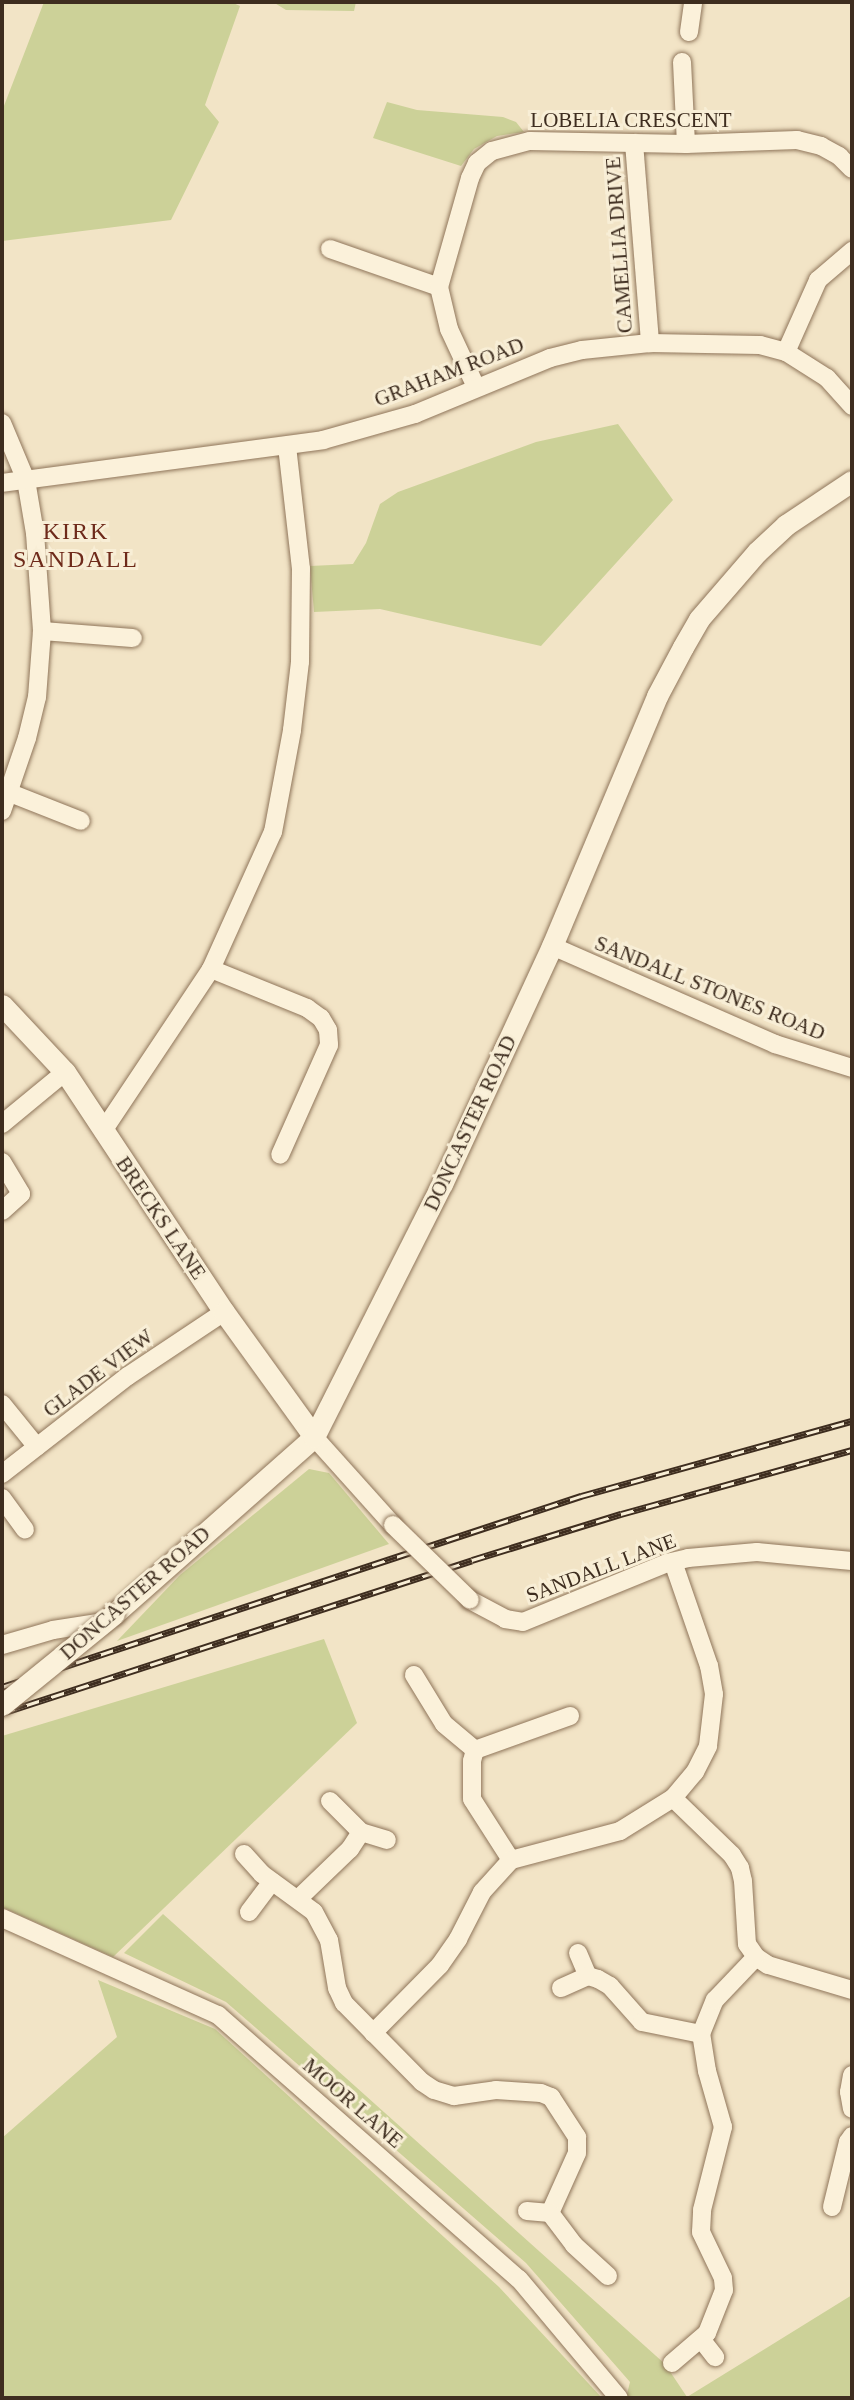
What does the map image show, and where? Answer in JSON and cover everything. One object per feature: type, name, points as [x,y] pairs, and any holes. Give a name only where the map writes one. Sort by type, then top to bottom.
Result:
[{"type":"street","points":[[689,32],[693,2]]},
{"type":"street","points":[[682,62],[686,145]]},
{"type":"street","name":"LOBELIA CRESCENT","points":[[476,387],[449,329],[439,287],[470,178],[477,163],[492,150],[530,141],[686,145],[797,140],[821,146],[839,156],[852,169]]},
{"type":"street","name":"CAMELLIA DRIVE","points":[[634,144],[650,343]]},
{"type":"street","points":[[330,249],[439,287]]},
{"type":"street","points":[[786,352],[818,279],[852,251]]},
{"type":"street","name":"GRAHAM ROAD","points":[[2,483],[323,440],[415,414],[550,358],[582,350],[650,343],[760,345],[786,352],[827,377],[852,406]]},
{"type":"street","points":[[2,423],[26,480],[35,533],[42,631],[37,697],[10,793],[2,811]]},
{"type":"street","points":[[103,1131],[211,969],[273,832],[292,730],[300,662],[301,569],[287,446]]},
{"type":"street","name":"DONCASTER ROAD","points":[[2,1704],[109,1618],[314,1437],[442,1184],[552,946],[657,696],[699,619],[750,560],[786,525],[852,481]]},
{"type":"street","points":[[42,631],[133,638]]},
{"type":"street","points":[[10,793],[81,821]]},
{"type":"street","name":"SANDALL STONES ROAD","points":[[552,946],[775,1044],[852,1068]]},
{"type":"street","points":[[211,969],[307,1008],[321,1018],[328,1030],[329,1045],[280,1155]]},
{"type":"street","name":"BRECKS LANE","points":[[2,1005],[65,1072],[223,1312],[314,1437]]},
{"type":"street","points":[[2,1124],[65,1072]]},
{"type":"street","points":[[2,1162],[21,1194],[2,1211]]},
{"type":"street","name":"GLADE VIEW","points":[[2,1474],[128,1376],[223,1312]]},
{"type":"street","points":[[2,1405],[37,1447]]},
{"type":"street","name":"SANDALL LANE","points":[[314,1437],[393,1525],[470,1600],[505,1619],[523,1622],[673,1562],[721,1553],[757,1552],[852,1561]]},
{"type":"street","points":[[2,1498],[25,1530]]},
{"type":"street","points":[[373,2033],[440,1965],[458,1939],[482,1892],[511,1860],[548,1847],[620,1831],[673,1798],[695,1772],[708,1746],[714,1694],[709,1667],[673,1562]]},
{"type":"street","points":[[2,1645],[109,1618]]},
{"type":"street","points":[[414,1675],[444,1724],[475,1750]]},
{"type":"street","points":[[475,1750],[570,1716]]},
{"type":"street","points":[[475,1750],[472,1761],[472,1799],[511,1860]]},
{"type":"street","points":[[673,1798],[732,1855],[740,1868],[747,1944],[756,1957],[768,1965],[852,1990]]},
{"type":"street","points":[[330,1801],[361,1832],[387,1840]]},
{"type":"street","points":[[299,1898],[350,1849],[361,1832]]},
{"type":"street","points":[[244,1854],[272,1882],[299,1898],[314,1912],[329,1940],[337,1988],[344,2003],[434,2090],[454,2096],[496,2090],[541,2092],[551,2098],[577,2137],[577,2153],[550,2213]]},
{"type":"street","points":[[249,1912],[272,1882]]},
{"type":"street","name":"MOOR LANE","points":[[2,1918],[218,2015],[519,2279],[619,2398]]},
{"type":"street","points":[[578,1953],[588,1976],[610,1986],[642,2022],[701,2034]]},
{"type":"street","points":[[672,2363],[701,2339],[715,2320],[724,2290],[723,2278],[701,2232],[702,2210],[723,2127],[707,2070],[701,2034],[715,2000],[756,1957]]},
{"type":"street","points":[[561,1988],[588,1976]]},
{"type":"street","points":[[852,2075],[849,2092],[852,2109]]},
{"type":"street","points":[[832,2207],[848,2142],[852,2136]]},
{"type":"street","points":[[527,2211],[550,2213],[574,2245],[608,2276]]},
{"type":"street","points":[[701,2339],[715,2357]]},
{"type":"green space","points":[[44,2],[231,2],[240,6],[205,105],[219,122],[171,220],[2,241],[2,111]]},
{"type":"green space","points":[[273,2],[356,2],[354,11],[286,10]]},
{"type":"green space","points":[[387,102],[417,110],[503,117],[516,122],[524,132],[497,136],[474,149],[461,166],[373,138]]},
{"type":"green space","points":[[618,424],[673,500],[541,646],[380,609],[314,612],[310,566],[353,564],[366,543],[380,504],[398,492],[536,442]]},
{"type":"green space","points":[[309,1469],[329,1473],[389,1544],[117,1641],[180,1575]]},
{"type":"green space","points":[[324,1639],[357,1723],[113,1957],[2,1907],[2,1736]]},
{"type":"green space","points":[[163,1914],[665,2364],[687,2397],[852,2295],[852,2398],[626,2398],[630,2382],[526,2263],[226,2002],[124,1953]]},
{"type":"green space","points":[[98,1980],[215,2029],[499,2287],[602,2398],[2,2398],[2,2138],[117,2037]]},
{"type":"railway","points":[[2,1687],[581,1496],[852,1421]]},
{"type":"railway","points":[[2,1713],[472,1560],[621,1514],[852,1450]]},
{"type":"district","name":"KIRK SANDALL","points":[[76,546]]}]
